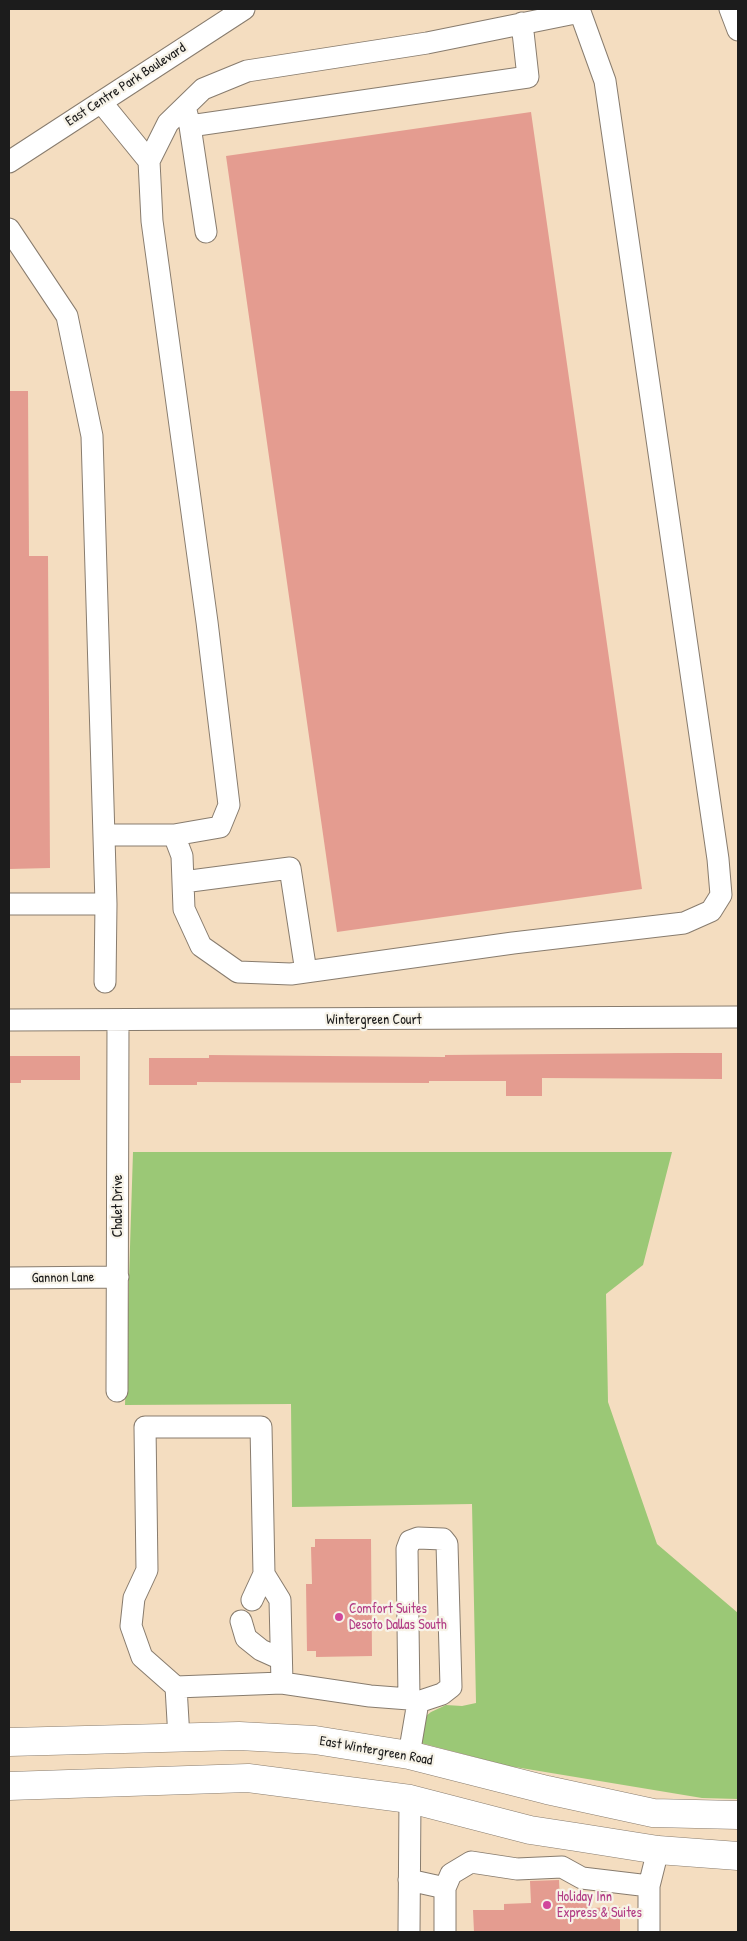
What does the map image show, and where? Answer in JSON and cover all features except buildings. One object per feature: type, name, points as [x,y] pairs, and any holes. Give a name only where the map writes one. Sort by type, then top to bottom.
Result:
[{"type":"main road","name":"East Wintergreen Road","points":[[9,1742],[238,1736],[315,1740],[409,1754],[547,1790],[653,1813],[738,1815]]},
{"type":"main road","points":[[409,1754],[410,1799]]},
{"type":"main road","points":[[9,1786],[248,1778],[410,1799],[530,1830],[658,1850],[738,1856]]},
{"type":"main road","points":[[658,1850],[687,1845],[738,1843]]},
{"type":"street","name":"East Centre Park Boulevard","points":[[9,162],[244,9]]},
{"type":"street","points":[[730,9],[738,30]]},
{"type":"street","points":[[174,835],[182,856],[184,910],[201,946],[238,972],[291,974],[514,943],[684,923],[711,911],[721,895],[718,859],[605,81],[580,10],[427,43],[247,71],[203,89],[187,116],[206,232]]},
{"type":"street","points":[[104,835],[174,835],[220,827],[229,805],[207,622],[152,221],[149,161],[168,123],[187,116],[528,77],[522,24]]},
{"type":"street","points":[[101,102],[149,161]]},
{"type":"street","points":[[9,230],[67,316],[92,436],[106,904],[106,982]]},
{"type":"street","points":[[183,882],[290,868],[306,972]]},
{"type":"street","points":[[9,904],[106,904]]},
{"type":"street","name":"Wintergreen Court","points":[[9,1020],[738,1017]]},
{"type":"street","name":"Chalet Drive","points":[[117,1391],[118,1021]]},
{"type":"street","name":"Gannon Lane","points":[[9,1278],[118,1277]]},
{"type":"street","points":[[252,1600],[264,1574],[262,1427],[145,1427],[147,1570],[134,1598],[131,1626],[142,1657],[176,1687],[282,1683],[370,1696],[414,1700],[442,1694],[450,1687],[447,1544],[443,1539],[418,1538],[410,1541],[407,1549],[414,1700],[409,1754]]},
{"type":"street","points":[[264,1574],[280,1600],[282,1683]]},
{"type":"street","points":[[242,1621],[246,1638],[261,1650],[281,1659]]},
{"type":"street","points":[[176,1687],[179,1738]]},
{"type":"street","points":[[409,1932],[410,1799]]},
{"type":"street","points":[[648,1932],[649,1886],[658,1850]]},
{"type":"street","points":[[445,1932],[445,1888],[451,1874],[471,1862],[517,1869],[562,1867],[582,1878],[649,1886]]},
{"type":"street","points":[[409,1880],[445,1888]]},
{"type":"green space","points":[[133,1152],[672,1152],[643,1265],[606,1294],[608,1402],[657,1544],[738,1613],[738,1799],[702,1798],[509,1766],[421,1743],[426,1716],[431,1712],[446,1705],[462,1706],[476,1703],[472,1504],[292,1507],[291,1404],[125,1405]]},
{"type":"place","name":"Comfort Suites Desoto Dallas South","points":[[339,1617]]},
{"type":"place","name":"Holiday Inn Express & Suites","points":[[547,1905]]}]
